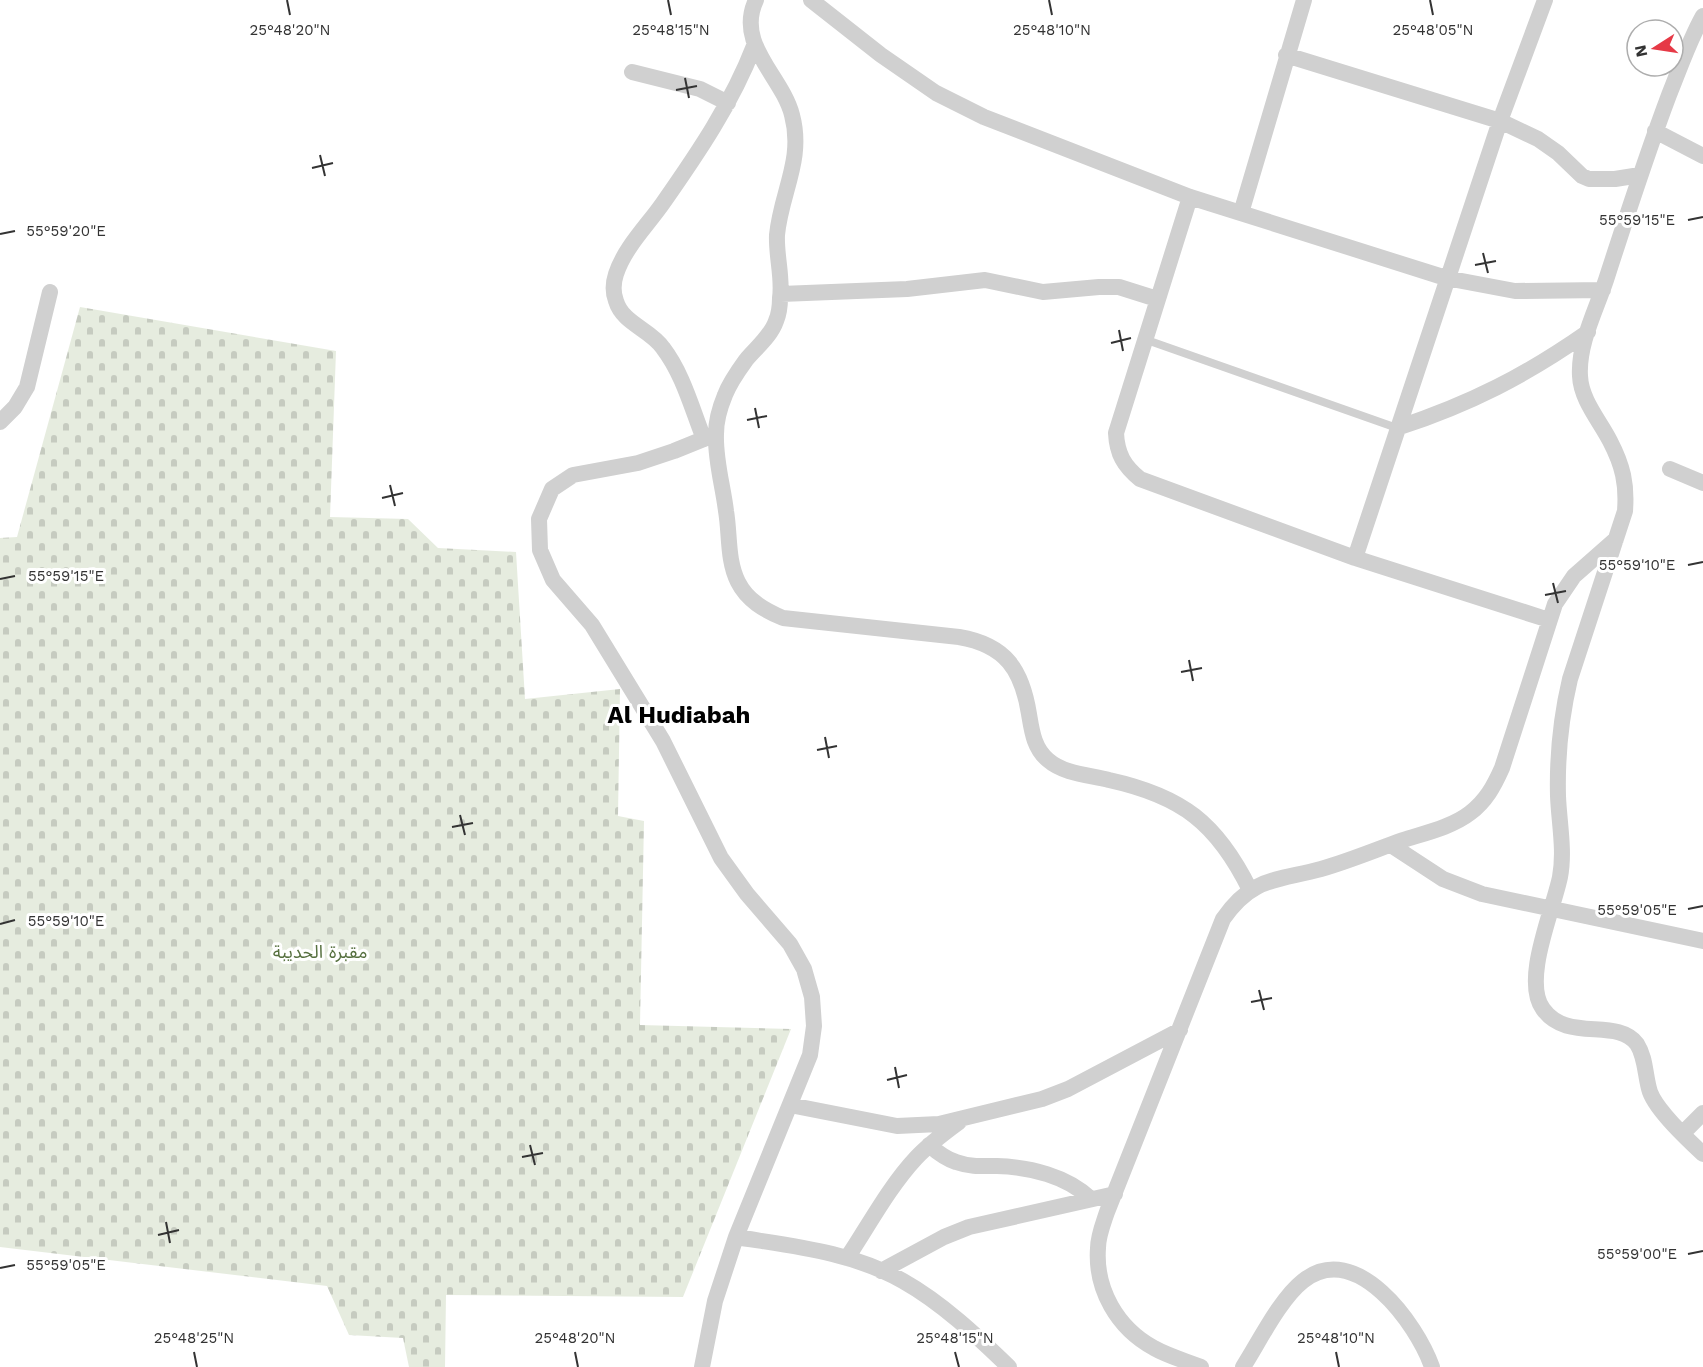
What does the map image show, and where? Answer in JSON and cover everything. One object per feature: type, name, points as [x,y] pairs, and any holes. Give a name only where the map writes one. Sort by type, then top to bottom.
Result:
[{"type":"street","points":[[702,1367],[715,1301],[736,1237],[810,1055],[814,1026],[812,997],[804,969],[790,944],[747,894],[721,858],[663,741],[592,625],[553,580],[540,550],[539,519],[552,489],[573,475],[638,463],[710,437],[732,381],[776,321],[781,294],[777,236],[796,152],[796,132],[786,96],[754,46],[751,19],[756,0]]},
{"type":"street","points":[[811,0],[881,55],[936,93],[984,117],[1190,197],[1446,278],[1515,291],[1603,290]]},
{"type":"street","points":[[1241,213],[1304,0]]},
{"type":"street","points":[[1355,558],[1446,278],[1545,0]]},
{"type":"street","points":[[1703,16],[1691,38],[1655,131],[1588,332],[1581,360],[1582,390],[1621,466],[1626,489],[1625,511],[1570,679],[1565,702],[1558,764],[1562,859],[1560,876],[1534,982],[1543,1009],[1552,1019],[1564,1026],[1620,1033],[1632,1039],[1640,1051],[1654,1102],[1703,1154]]},
{"type":"street","points":[[754,46],[728,103],[662,205],[636,238],[617,270],[613,288],[615,301],[621,312],[663,347],[710,437],[732,565],[738,583],[750,599],[765,610],[783,618],[959,636],[992,647],[1006,657],[1024,687],[1033,737],[1045,757],[1064,770],[1140,787],[1167,797],[1206,826],[1224,844],[1237,863],[1250,890]]},
{"type":"street","points":[[1286,55],[1500,121],[1538,139],[1558,153],[1582,176],[1590,179],[1615,179],[1640,175]]},
{"type":"street","points":[[632,72],[700,89],[728,103]]},
{"type":"street","points":[[1655,131],[1703,156]]},
{"type":"street","points":[[1190,197],[1116,433],[1121,460],[1129,471],[1140,479],[1355,558],[1549,620]]},
{"type":"street","points":[[781,294],[908,289],[985,280],[1044,292],[1119,287],[1157,299]]},
{"type":"street","points":[[0,422],[15,407],[27,387],[50,292]]},
{"type":"street","points":[[1397,428],[1478,398],[1516,379],[1553,357],[1588,332]]},
{"type":"street","points":[[1670,469],[1703,483]]},
{"type":"street","points":[[1201,1367],[1146,1343],[1132,1333],[1115,1313],[1103,1290],[1097,1264],[1099,1237],[1223,919],[1232,906],[1250,890],[1271,880],[1353,860],[1391,844],[1454,823],[1484,801],[1502,768],[1555,604],[1574,576],[1616,539]]},
{"type":"street","points":[[1391,844],[1424,867],[1461,887],[1501,898],[1703,941]]},
{"type":"street","points":[[790,1105],[897,1126],[939,1124],[1032,1102],[1059,1092],[1149,1048],[1180,1030]]},
{"type":"street","points":[[1683,1132],[1703,1113]]},
{"type":"street","points":[[847,1258],[896,1183],[929,1145],[962,1119]]},
{"type":"street","points":[[929,1145],[954,1162],[971,1166],[1015,1168],[1059,1178],[1076,1186],[1091,1199]]},
{"type":"street","points":[[881,1271],[944,1237],[969,1227],[1115,1194]]},
{"type":"street","points":[[736,1237],[822,1251],[847,1258],[903,1281],[930,1299],[983,1342],[1009,1367]]},
{"type":"street","points":[[1243,1367],[1280,1309],[1304,1280],[1321,1272],[1340,1270],[1358,1275],[1393,1303],[1411,1325],[1432,1367]]},
{"type":"lane","points":[[1144,339],[1397,428]]},
{"type":"green space","name":"مقبرة الحديبة","points":[[80,307],[336,351],[330,517],[408,519],[438,548],[516,552],[525,699],[620,689],[618,816],[644,821],[640,1025],[791,1029],[683,1297],[446,1295],[445,1367],[409,1367],[403,1338],[349,1335],[327,1286],[0,1247],[0,538],[17,537]]},
{"type":"district","name":"Al Hudiabah","points":[[679,715]]}]
